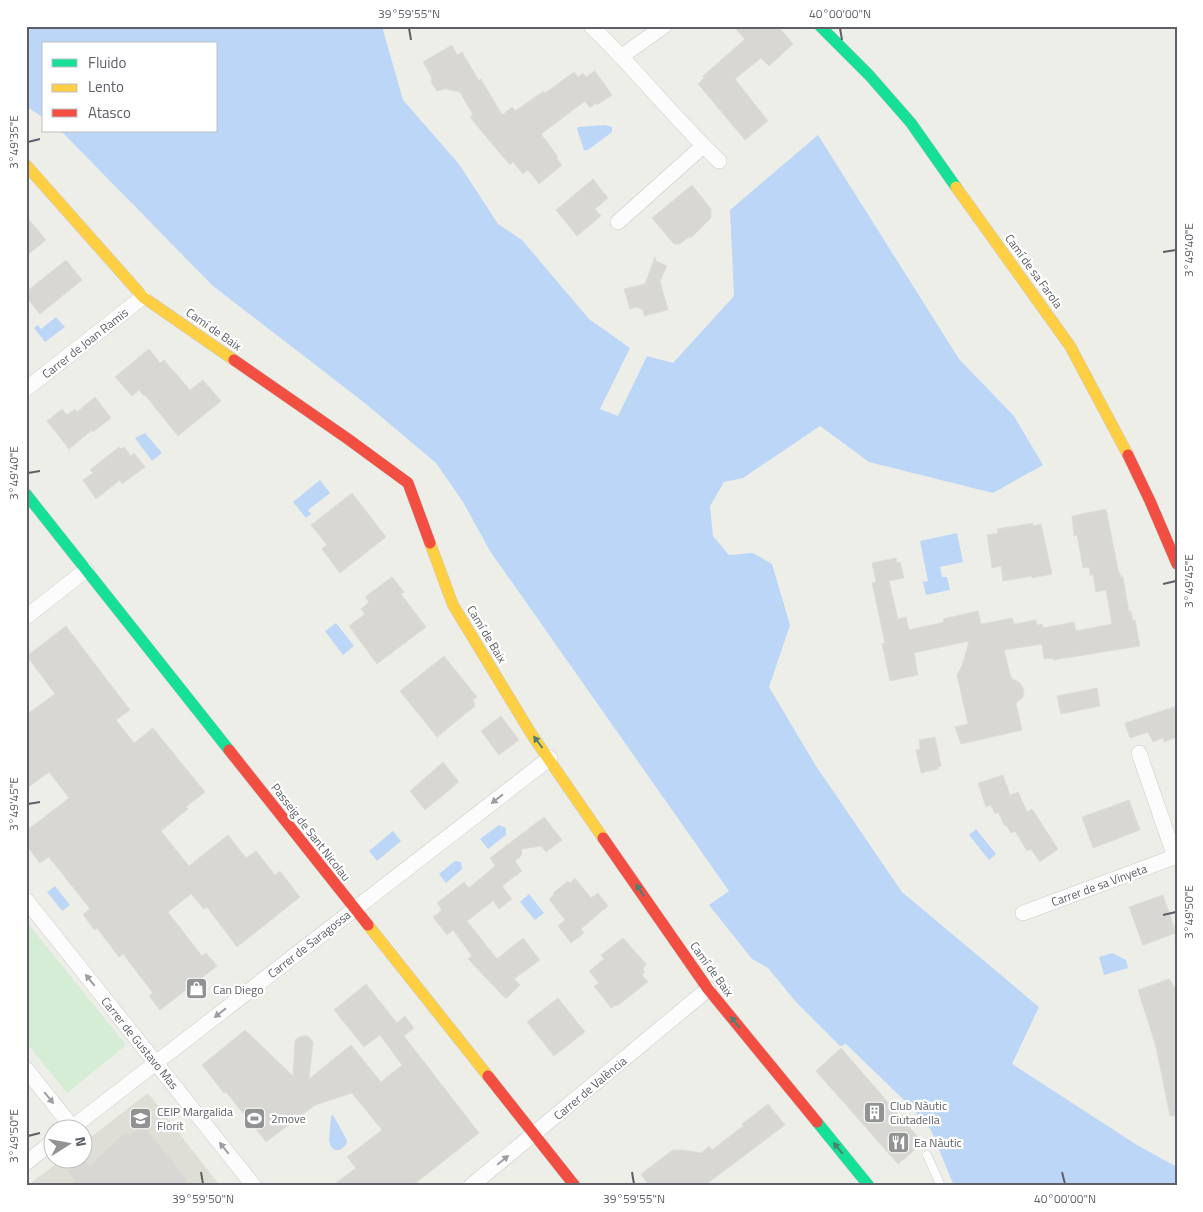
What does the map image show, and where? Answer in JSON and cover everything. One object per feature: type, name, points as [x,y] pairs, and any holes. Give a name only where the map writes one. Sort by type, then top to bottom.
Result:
[{"type":"street","points":[[591,26],[622,56],[703,146],[719,161]]},
{"type":"street","points":[[622,56],[664,26]]},
{"type":"street","name":"Camí de sa Farola","points":[[820,26],[911,122],[1070,346],[1142,485],[1177,564]]},
{"type":"street","points":[[618,222],[703,146]]},
{"type":"street","name":"Camí de Baix","points":[[26,165],[143,297],[348,439],[408,483],[453,605],[532,735],[550,758],[708,989],[869,1186]]},
{"type":"street","name":"Carrer de Joan Ramis","points":[[26,389],[143,297]]},
{"type":"street","name":"Passeig de Sant Nicolau","points":[[26,494],[575,1186]]},
{"type":"street","points":[[26,617],[86,570]]},
{"type":"street","name":"Carrer de sa Vinyeta","points":[[1023,912],[1176,857],[1139,753]]},
{"type":"street","name":"Carrer de Saragossa","points":[[81,1120],[550,758]]},
{"type":"street","name":"Carrer de Gustavo Mas","points":[[26,900],[254,1186]]},
{"type":"street","name":"Carrer de València","points":[[471,1186],[708,989]]},
{"type":"street","points":[[26,1069],[65,1120]]},
{"type":"street","points":[[26,1162],[42,1150]]},
{"type":"lane","points":[[926,1155],[941,1186]]},
{"type":"shaded area","name":"CEIP Margalida Florit","points":[[148,1093],[220,1186],[27,1186],[48,1170],[92,1170],[92,1136]]},
{"type":"green space","points":[[26,921],[126,1045],[67,1093],[26,1042]]},
{"type":"water","points":[[26,26],[383,26],[403,100],[459,164],[498,224],[522,240],[589,319],[630,348],[600,409],[618,416],[647,356],[673,363],[734,296],[730,210],[818,135],[959,359],[1014,416],[1043,465],[993,493],[869,462],[820,426],[743,478],[724,482],[710,506],[713,536],[729,555],[753,553],[772,564],[790,625],[769,687],[816,766],[902,892],[1039,1007],[1012,1064],[1137,1145],[1177,1167],[1177,1186],[954,1186],[931,1130],[904,1100],[846,1044],[840,1046],[796,1002],[768,968],[752,959],[709,905],[729,891],[490,551],[463,502],[436,463],[366,404],[213,286],[62,132],[218,132],[218,42],[42,42],[42,117],[26,106]]},
{"type":"water","points":[[605,125],[612,127],[612,132],[588,150],[584,150],[578,127]]},
{"type":"water","points":[[56,317],[65,327],[45,342],[34,328],[38,325],[41,329]]},
{"type":"water","points":[[145,433],[162,453],[152,461],[135,438]]},
{"type":"water","points":[[320,480],[330,493],[308,510],[311,514],[306,518],[293,502]]},
{"type":"water","points":[[957,533],[963,562],[940,567],[942,577],[947,577],[950,590],[926,595],[923,582],[928,581],[920,541]]},
{"type":"water","points":[[336,623],[354,646],[343,655],[325,631]]},
{"type":"water","points":[[499,825],[506,828],[506,835],[488,849],[480,839]]},
{"type":"water","points":[[976,829],[996,854],[989,860],[969,835]]},
{"type":"water","points":[[393,831],[401,841],[377,861],[369,851]]},
{"type":"water","points":[[455,861],[461,862],[462,869],[446,883],[439,874]]},
{"type":"water","points":[[55,886],[70,905],[62,911],[47,892]]},
{"type":"water","points":[[529,894],[544,913],[535,920],[520,902]]},
{"type":"water","points":[[1112,953],[1126,960],[1128,968],[1104,975],[1099,957]]},
{"type":"water","points":[[333,1115],[347,1140],[346,1145],[340,1150],[335,1150],[331,1147],[329,1140],[331,1116]]},
{"type":"building","points":[[733,26],[778,26],[793,44],[769,66],[761,58],[735,79],[768,121],[745,140],[698,84],[704,78],[703,76],[745,39]]},
{"type":"building","points":[[452,45],[457,55],[462,52],[479,81],[481,79],[502,115],[512,107],[515,111],[544,91],[545,93],[574,72],[578,77],[583,73],[586,77],[595,71],[612,95],[590,108],[585,101],[541,134],[562,165],[539,184],[528,170],[523,174],[513,162],[510,165],[470,117],[473,115],[460,92],[445,89],[437,91],[431,82],[432,78],[423,62]]},
{"type":"building","points":[[593,179],[608,198],[595,209],[601,216],[577,236],[556,210]]},
{"type":"building","points":[[692,185],[711,209],[711,218],[692,237],[687,238],[680,244],[674,244],[652,218]]},
{"type":"building","points":[[26,216],[46,240],[26,256]]},
{"type":"building","points":[[655,257],[656,261],[667,266],[660,281],[668,310],[644,316],[643,310],[637,307],[630,309],[624,289],[645,284]]},
{"type":"building","points":[[66,260],[82,280],[40,314],[26,297],[26,292]]},
{"type":"building","points":[[149,349],[160,363],[164,360],[190,390],[203,380],[221,401],[178,436],[145,395],[139,390],[132,396],[115,377]]},
{"type":"building","points":[[95,397],[111,418],[93,432],[92,430],[69,449],[47,421],[62,409],[67,415],[75,409],[77,412]]},
{"type":"building","points":[[119,447],[121,449],[124,447],[131,456],[134,453],[145,467],[122,484],[120,480],[96,499],[83,480],[93,473],[90,470]]},
{"type":"building","points":[[352,493],[386,537],[340,573],[322,549],[327,545],[311,525]]},
{"type":"building","points":[[1106,509],[1118,569],[1121,577],[1123,577],[1129,612],[1131,611],[1133,621],[1135,620],[1140,646],[1053,660],[1053,658],[1044,659],[1042,644],[1004,650],[1011,678],[1020,683],[1024,690],[1023,697],[1016,703],[1022,730],[961,744],[955,727],[968,724],[957,675],[962,666],[969,641],[914,653],[918,675],[890,681],[882,644],[885,643],[872,583],[876,582],[872,563],[896,558],[897,563],[900,562],[904,578],[889,581],[898,619],[906,617],[909,630],[944,622],[943,619],[978,611],[981,624],[1012,618],[1014,624],[1036,620],[1037,625],[1042,624],[1043,628],[1074,622],[1076,631],[1112,624],[1106,590],[1096,592],[1093,575],[1090,575],[1089,567],[1083,568],[1077,535],[1074,536],[1072,516]]},
{"type":"building","points":[[1033,523],[1033,526],[1041,524],[1052,574],[1003,581],[1001,566],[992,568],[987,535],[998,533],[997,529]]},
{"type":"building","points":[[392,577],[404,592],[401,594],[426,627],[377,664],[349,626],[365,614],[361,609],[369,602],[365,597]]},
{"type":"building","points":[[66,626],[130,710],[116,720],[134,743],[153,728],[205,792],[161,831],[189,866],[228,835],[246,858],[256,851],[275,875],[280,871],[300,897],[237,947],[207,907],[204,909],[191,894],[168,912],[202,956],[206,953],[217,966],[160,1010],[149,996],[153,993],[123,954],[119,957],[97,928],[94,930],[83,914],[90,909],[49,857],[40,863],[26,845],[26,831],[69,798],[49,772],[26,789],[26,715],[55,694],[27,656]]},
{"type":"building","points":[[444,656],[477,697],[473,700],[475,706],[437,737],[400,691]]},
{"type":"building","points":[[1097,688],[1100,706],[1061,714],[1057,696]]},
{"type":"building","points":[[1177,706],[1177,737],[1164,742],[1163,738],[1153,742],[1148,732],[1130,738],[1125,723]]},
{"type":"building","points":[[501,716],[519,740],[499,755],[481,731]]},
{"type":"building","points":[[935,737],[941,766],[938,769],[921,773],[916,750],[920,749],[919,740]]},
{"type":"building","points":[[443,762],[459,782],[425,810],[410,791]]},
{"type":"building","points":[[1003,775],[1010,795],[1018,792],[1027,812],[1032,809],[1058,849],[1040,862],[1031,849],[1027,851],[1015,831],[1011,833],[1005,826],[998,812],[995,814],[991,805],[986,807],[978,783]]},
{"type":"building","points":[[1129,800],[1140,830],[1093,848],[1082,817]]},
{"type":"building","points":[[544,817],[562,840],[546,852],[541,846],[522,849],[521,856],[515,861],[522,871],[502,886],[512,899],[499,909],[493,901],[467,921],[497,959],[523,938],[540,960],[514,979],[520,985],[505,998],[468,959],[472,956],[453,930],[447,935],[433,917],[442,910],[437,903],[464,882],[469,888],[495,866],[490,858]]},
{"type":"building","points":[[575,878],[591,898],[598,893],[608,906],[581,929],[584,933],[571,943],[558,926],[565,920],[549,899],[555,894],[553,893]]},
{"type":"building","points":[[1163,895],[1176,933],[1143,945],[1129,907]]},
{"type":"building","points":[[623,938],[646,964],[643,970],[645,972],[642,975],[648,982],[617,1006],[611,1008],[594,986],[599,983],[589,971],[604,959],[601,955]]},
{"type":"building","points":[[1169,979],[1177,990],[1177,1116],[1170,1116],[1156,1047],[1138,990]]},
{"type":"building","points":[[366,984],[397,1023],[405,1016],[414,1028],[404,1036],[479,1133],[412,1186],[332,1186],[356,1168],[347,1157],[382,1130],[352,1093],[315,1105],[266,1142],[202,1065],[245,1030],[293,1076],[295,1040],[301,1036],[308,1036],[313,1042],[309,1079],[351,1045],[381,1082],[402,1065],[380,1035],[364,1047],[334,1010]]},
{"type":"building","points":[[558,998],[585,1032],[554,1056],[527,1022]]},
{"type":"building","name":"Club Nàutic Ciutadella","points":[[841,1048],[923,1143],[898,1164],[816,1071]]},
{"type":"building","points":[[768,1104],[785,1125],[704,1186],[649,1186],[641,1174],[673,1150],[701,1153],[709,1146],[712,1150]]},
{"type":"building","points":[[142,1123],[192,1186],[79,1186],[67,1171],[92,1170],[92,1164],[126,1131],[130,1135]]},
{"type":"traffic: fast","points":[[820,26],[869,75],[911,123],[956,187]]},
{"type":"traffic: fast","points":[[26,494],[229,750]]},
{"type":"traffic: fast","points":[[817,1122],[869,1186]]},
{"type":"traffic: slow","points":[[26,165],[143,297],[234,360]]},
{"type":"traffic: slow","points":[[956,187],[1070,346],[1128,455]]},
{"type":"traffic: slow","points":[[430,543],[453,605],[532,735],[603,838]]},
{"type":"traffic: slow","points":[[368,925],[488,1076]]},
{"type":"traffic: jam","points":[[234,360],[408,483],[430,543]]},
{"type":"traffic: jam","points":[[1128,455],[1177,564]]},
{"type":"traffic: jam","points":[[229,750],[368,925]]},
{"type":"traffic: jam","points":[[603,838],[708,989],[817,1122]]},
{"type":"traffic: jam","points":[[488,1076],[575,1186]]},
{"type":"place","name":"Can Diego","points":[[197,989]]},
{"type":"place","name":"Club Nàutic Ciutadella","points":[[874,1112]]},
{"type":"place","name":"CEIP Margalida Florit","points":[[141,1118]]},
{"type":"place","name":"2move","points":[[255,1118]]},
{"type":"place","name":"Ea Nàutic","points":[[898,1142]]}]
